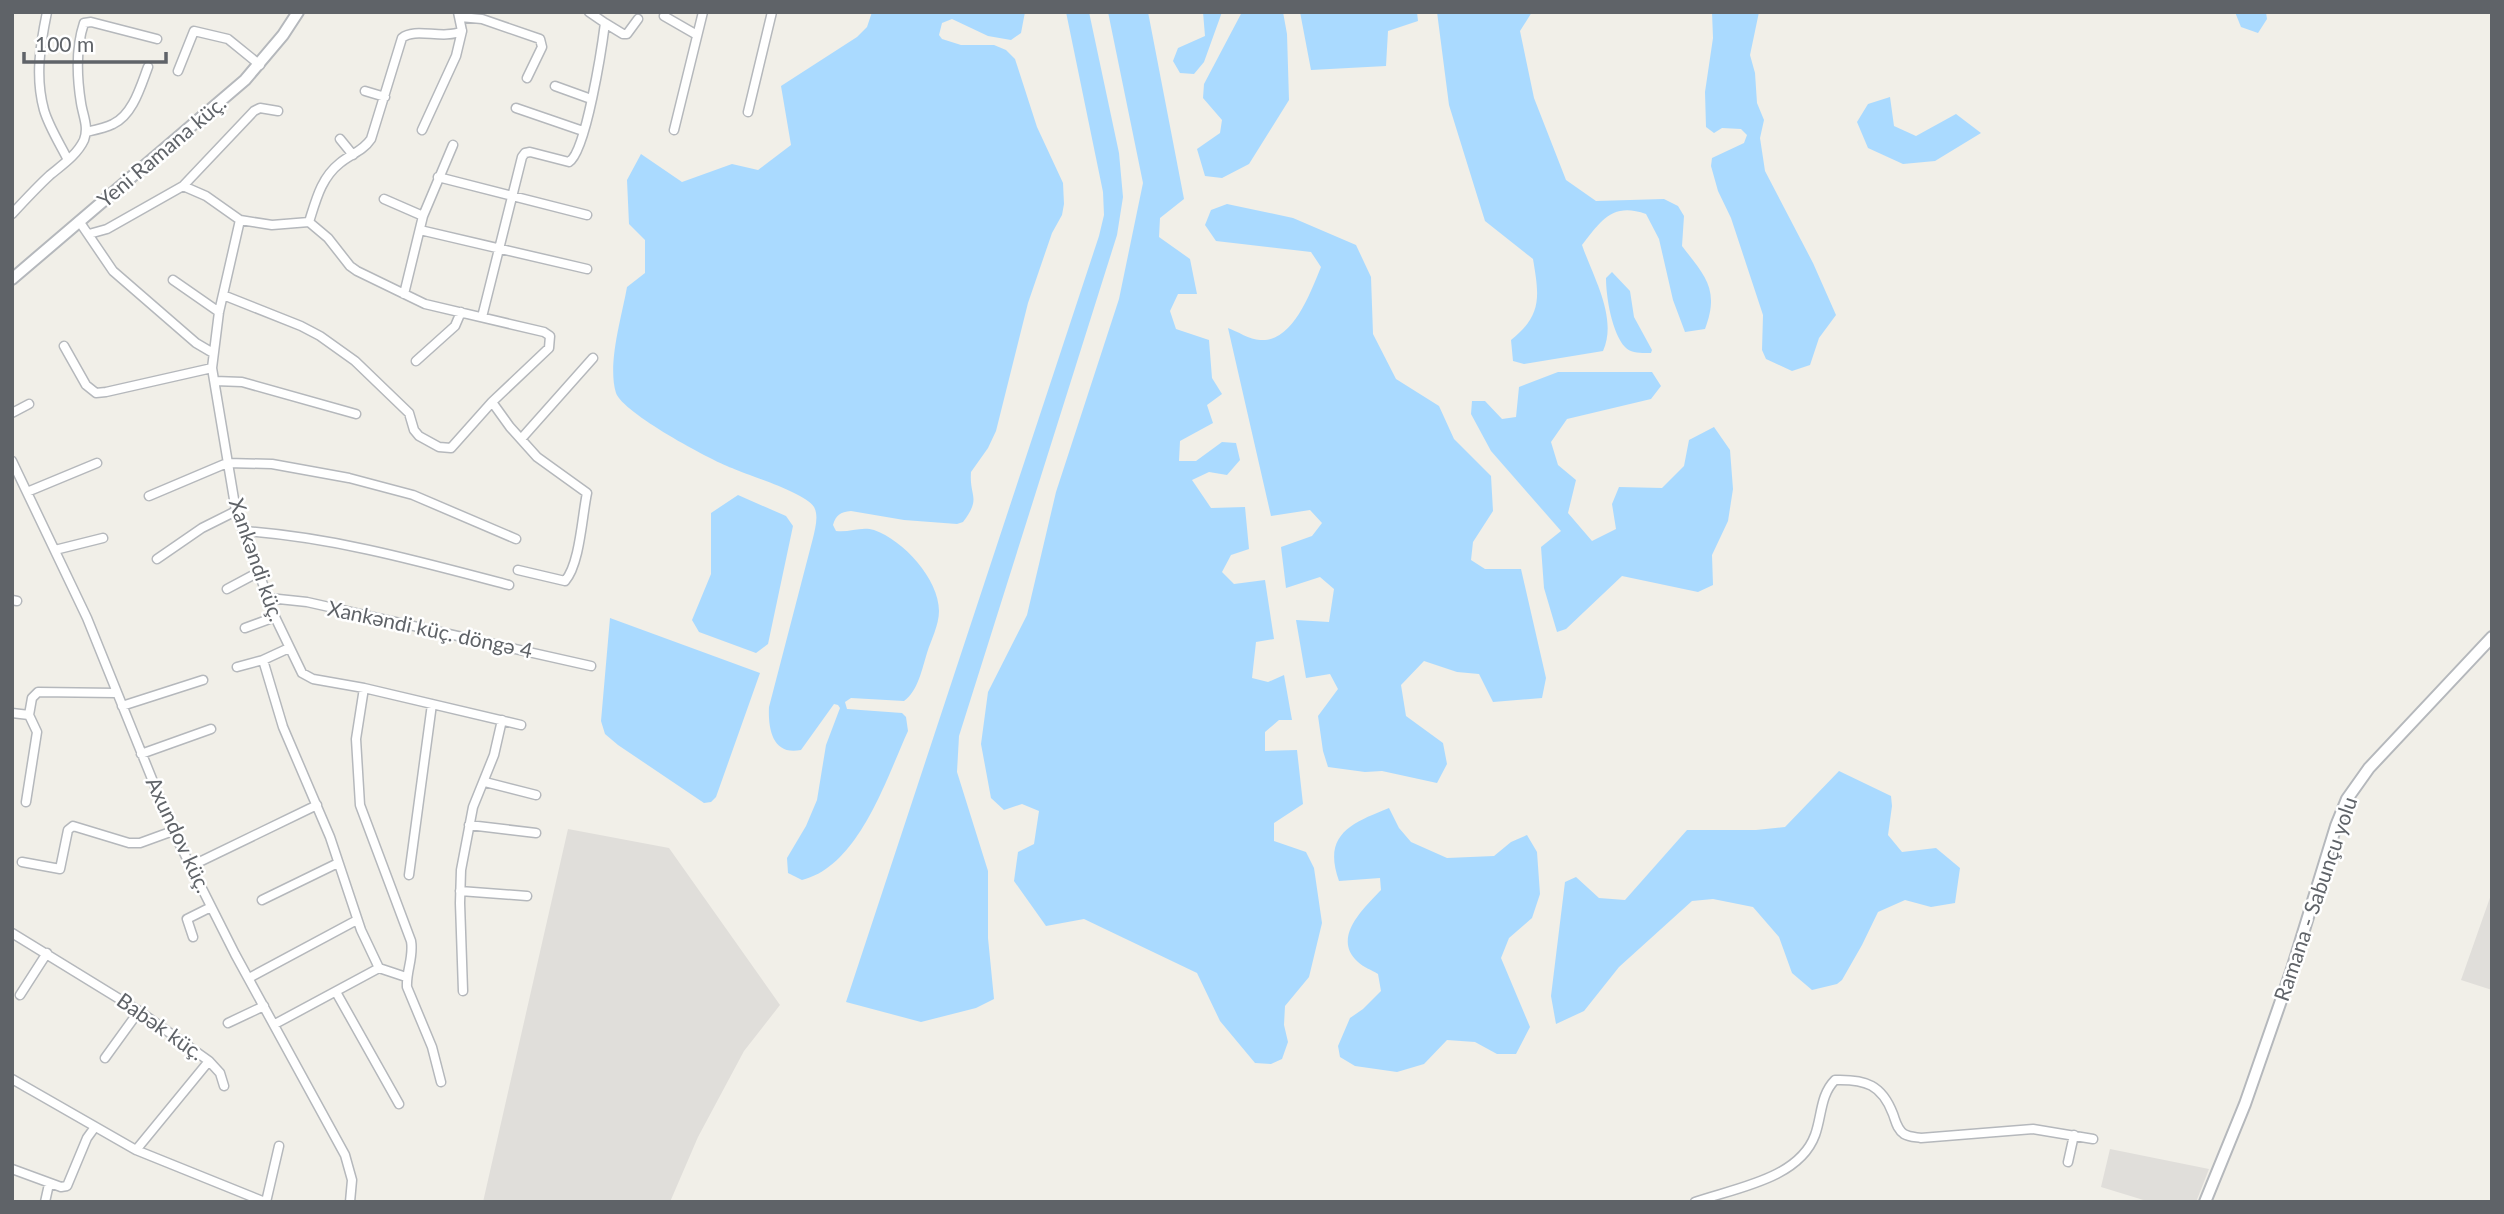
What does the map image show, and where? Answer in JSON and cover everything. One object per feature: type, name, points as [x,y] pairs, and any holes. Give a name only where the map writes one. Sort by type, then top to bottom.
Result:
[{"type":"street","points":[[47,12],[40,46],[38,76],[45,113],[68,160]]},
{"type":"street","name":"Yeni Ramana küç.","points":[[12,278],[225,98],[260,65],[298,12]]},
{"type":"street","points":[[589,12],[623,34],[627,34],[638,19]]},
{"type":"street","points":[[674,130],[703,12]]},
{"type":"street","points":[[748,112],[772,12]]},
{"type":"street","points":[[422,130],[456,55],[462,31],[459,15],[482,19],[540,39],[542,47],[527,78]]},
{"type":"street","points":[[663,16],[698,36]]},
{"type":"street","points":[[12,214],[83,142],[86,132],[81,105],[79,66],[81,34],[85,23],[91,22],[157,39]]},
{"type":"street","points":[[482,317],[511,197],[525,153],[572,161],[592,99],[605,23]]},
{"type":"street","points":[[178,71],[194,31],[228,39],[260,65]]},
{"type":"street","points":[[309,222],[317,193],[325,180],[337,166],[366,147],[371,139],[402,38],[406,34],[439,36],[462,31]]},
{"type":"street","points":[[86,132],[116,123],[125,115],[139,93],[148,67]]},
{"type":"street","points":[[555,86],[592,99]]},
{"type":"street","points":[[365,91],[385,97]]},
{"type":"street","points":[[89,234],[107,229],[183,186],[254,110],[260,108],[278,111]]},
{"type":"street","points":[[516,108],[583,131]]},
{"type":"street","points":[[340,139],[353,155]]},
{"type":"street","points":[[404,294],[423,216],[453,145]]},
{"type":"street","points":[[438,177],[587,215]]},
{"type":"street","points":[[183,186],[206,196],[240,220],[272,225],[309,222],[328,238],[349,266],[404,294],[425,304],[544,332],[551,342],[549,348],[492,402],[451,448],[439,447],[419,436],[414,430],[409,413],[379,383],[355,361],[320,336],[223,295]]},
{"type":"street","points":[[384,200],[423,216]]},
{"type":"street","name":"Xankəndi küç.","points":[[240,220],[219,312],[212,368],[236,512],[275,617],[302,673],[307,677],[521,724]]},
{"type":"street","points":[[79,221],[113,271],[196,343],[213,352]]},
{"type":"street","points":[[419,230],[587,269]]},
{"type":"street","points":[[173,280],[219,312]]},
{"type":"street","points":[[416,361],[455,326],[461,312]]},
{"type":"street","points":[[64,346],[86,385],[96,393],[106,393],[212,368]]},
{"type":"street","points":[[521,439],[593,358]]},
{"type":"street","points":[[215,381],[242,382],[356,414]]},
{"type":"street","points":[[492,402],[521,439],[551,469],[587,492],[574,563],[568,579],[565,582],[519,570]]},
{"type":"street","points":[[12,413],[29,404]]},
{"type":"street","name":"Axundov küç.","points":[[12,461],[87,618],[173,831],[345,1155],[352,1180],[351,1202]]},
{"type":"street","points":[[27,492],[97,463]]},
{"type":"street","points":[[149,496],[227,463],[272,464],[349,478],[413,495],[516,539]]},
{"type":"street","points":[[157,559],[202,528],[236,512]]},
{"type":"street","points":[[243,531],[331,543],[509,585]]},
{"type":"street","points":[[55,550],[103,538]]},
{"type":"street","points":[[227,589],[260,572]]},
{"type":"street","name":"Xankəndi küç. döngə 4","points":[[269,598],[307,602],[591,666]]},
{"type":"street","points":[[246,628],[275,617]]},
{"type":"street","name":"Ramana - Sabunçu yolu","points":[[2205,1202],[2245,1104],[2347,799],[2369,768],[2492,637]]},
{"type":"street","points":[[237,667],[263,660],[289,648]]},
{"type":"street","points":[[263,660],[283,727],[317,805],[357,920],[379,968],[406,977]]},
{"type":"street","points":[[122,706],[203,680]]},
{"type":"street","points":[[364,688],[356,739],[359,805],[411,942],[413,950],[406,977],[407,987],[432,1047],[441,1082]]},
{"type":"street","points":[[26,802],[37,732],[29,715],[32,698],[38,692],[116,693]]},
{"type":"street","points":[[410,875],[432,704]]},
{"type":"street","points":[[12,713],[29,715]]},
{"type":"street","points":[[463,992],[460,891],[469,825],[473,807],[494,755],[502,720]]},
{"type":"street","points":[[141,754],[211,729]]},
{"type":"street","points":[[485,782],[536,795]]},
{"type":"street","points":[[191,866],[317,805]]},
{"type":"street","points":[[469,825],[536,833]]},
{"type":"street","points":[[22,862],[60,869],[68,830],[73,827],[129,843],[139,843],[173,831]]},
{"type":"street","points":[[262,900],[338,863]]},
{"type":"street","points":[[460,891],[527,896]]},
{"type":"street","points":[[193,937],[187,919],[211,907]]},
{"type":"street","points":[[249,978],[357,920]]},
{"type":"street","name":"Babək küç.","points":[[12,933],[139,1011],[209,1061],[136,1150]]},
{"type":"street","points":[[20,995],[47,953]]},
{"type":"street","points":[[275,1024],[379,968]]},
{"type":"street","points":[[335,992],[399,1104]]},
{"type":"street","points":[[228,1023],[264,1006]]},
{"type":"street","points":[[105,1058],[139,1011]]},
{"type":"street","points":[[209,1061],[220,1073],[225,1086]]},
{"type":"street","points":[[12,1079],[136,1150],[266,1202],[279,1146]]},
{"type":"street","points":[[1695,1202],[1786,1171],[1804,1156],[1815,1136],[1827,1088],[1835,1080],[1847,1079],[1872,1085],[1886,1096],[1898,1128],[1906,1136],[1921,1138],[2033,1129],[2093,1139]]},
{"type":"street","points":[[12,1169],[61,1188],[67,1186],[95,1127]]},
{"type":"street","points":[[2068,1162],[2074,1135]]},
{"type":"street","points":[[45,1202],[50,1184]]},
{"type":"shaded area","points":[[568,829],[669,848],[780,1005],[744,1051],[698,1137],[670,1202],[483,1202]]},
{"type":"shaded area","points":[[2492,892],[2492,990],[2461,980]]},
{"type":"shaded area","points":[[2110,1149],[2209,1169],[2196,1202],[2150,1202],[2101,1187]]},
{"type":"water","points":[[872,12],[1025,12],[1021,33],[1011,40],[988,36],[952,19],[942,23],[939,35],[942,39],[961,45],[994,45],[1006,50],[1015,59],[1037,127],[1063,183],[1064,204],[1028,303],[996,431],[971,472],[973,502],[969,514],[963,522],[957,524],[904,520],[851,511],[839,515],[834,522],[836,531],[874,530],[896,542],[917,562],[933,586],[939,616],[919,679],[909,697],[904,701],[851,698],[845,702],[847,709],[902,713],[906,717],[908,731],[880,796],[855,839],[840,858],[822,872],[802,880],[788,873],[787,858],[806,826],[817,800],[826,745],[840,708],[834,704],[801,750],[791,751],[778,745],[774,739],[769,707],[813,538],[816,514],[814,507],[799,496],[721,463],[668,435],[634,412],[616,393],[614,354],[627,287],[645,273],[645,240],[629,224],[627,180],[641,154],[682,182],[732,164],[758,170],[791,145],[781,86],[857,37],[867,27]]},
{"type":"water","points":[[1066,12],[1089,12],[1119,153],[1123,197],[1117,235],[959,736],[957,772],[988,871],[988,938],[994,999],[976,1008],[921,1022],[846,1002],[1104,215],[1103,192]]},
{"type":"water","points":[[1108,12],[1148,12],[1184,199],[1160,218],[1159,237],[1190,259],[1197,294],[1178,294],[1170,311],[1176,329],[1209,340],[1212,378],[1222,394],[1207,405],[1213,423],[1180,441],[1179,461],[1196,461],[1222,442],[1236,443],[1240,460],[1227,475],[1209,472],[1192,480],[1211,508],[1245,507],[1249,549],[1231,555],[1222,572],[1234,584],[1265,580],[1274,639],[1256,642],[1252,678],[1268,682],[1284,675],[1292,720],[1279,720],[1265,732],[1265,751],[1297,750],[1303,804],[1274,823],[1274,841],[1306,852],[1314,868],[1322,923],[1309,977],[1285,1006],[1284,1025],[1288,1042],[1282,1059],[1271,1064],[1255,1063],[1220,1021],[1197,973],[1084,919],[1046,926],[1014,881],[1018,852],[1034,844],[1039,811],[1022,804],[1004,810],[991,798],[981,744],[988,692],[1027,615],[1056,492],[1119,299],[1143,183]]},
{"type":"water","points":[[1203,12],[1222,12],[1204,62],[1194,74],[1180,73],[1173,61],[1178,48],[1205,36]]},
{"type":"water","points":[[1242,12],[1283,12],[1287,34],[1289,100],[1249,164],[1222,178],[1205,176],[1197,149],[1220,133],[1222,120],[1203,98],[1204,84]]},
{"type":"water","points":[[1300,12],[1417,12],[1418,21],[1388,31],[1386,66],[1311,70]]},
{"type":"water","points":[[1437,12],[1532,12],[1520,31],[1534,98],[1566,180],[1596,201],[1664,199],[1678,206],[1684,216],[1682,246],[1703,275],[1710,293],[1711,303],[1705,329],[1685,332],[1673,300],[1659,239],[1646,214],[1624,210],[1602,221],[1582,245],[1606,311],[1608,325],[1603,351],[1524,364],[1513,361],[1511,340],[1529,322],[1536,304],[1537,283],[1533,259],[1485,221],[1449,105]]},
{"type":"water","points":[[1712,12],[1759,12],[1750,55],[1755,73],[1757,103],[1764,120],[1760,138],[1765,171],[1813,263],[1836,315],[1819,338],[1810,365],[1792,371],[1766,359],[1762,350],[1763,315],[1711,166],[1712,158],[1744,143],[1747,135],[1741,129],[1722,128],[1714,133],[1706,127],[1705,92],[1713,38]]},
{"type":"water","points":[[2235,12],[2266,12],[2267,19],[2258,33],[2241,27]]},
{"type":"water","points":[[1890,97],[1894,126],[1916,136],[1956,114],[1981,133],[1935,161],[1903,164],[1868,148],[1857,122],[1868,104]]},
{"type":"water","points":[[1227,204],[1293,218],[1356,245],[1371,277],[1373,334],[1396,379],[1439,406],[1454,439],[1491,476],[1493,511],[1473,542],[1471,560],[1485,569],[1521,569],[1546,678],[1542,698],[1493,702],[1479,674],[1457,672],[1424,661],[1401,685],[1406,716],[1443,743],[1447,764],[1437,783],[1382,771],[1365,772],[1328,767],[1318,716],[1338,689],[1330,674],[1306,678],[1296,620],[1329,622],[1334,589],[1320,577],[1286,588],[1281,547],[1312,536],[1322,523],[1310,510],[1271,516],[1228,328],[1256,340],[1272,339],[1282,333],[1299,314],[1321,267],[1311,252],[1216,241],[1205,225],[1211,210]]},
{"type":"water","points":[[1612,272],[1630,291],[1634,317],[1652,350],[1651,353],[1630,351],[1620,341],[1606,286],[1606,278]]},
{"type":"water","points":[[1558,372],[1652,372],[1661,386],[1651,399],[1567,419],[1551,442],[1558,465],[1576,480],[1568,513],[1592,541],[1616,529],[1612,504],[1619,487],[1662,488],[1684,466],[1689,440],[1714,427],[1730,450],[1733,489],[1728,521],[1712,555],[1713,585],[1698,592],[1622,576],[1566,629],[1557,632],[1544,588],[1541,547],[1561,531],[1491,451],[1471,414],[1472,401],[1485,401],[1502,419],[1516,417],[1519,387]]},
{"type":"water","points":[[738,495],[786,516],[793,526],[768,644],[756,653],[699,632],[692,620],[711,574],[711,513]]},
{"type":"water","points":[[610,618],[760,673],[716,797],[711,802],[704,803],[605,734],[601,721]]},
{"type":"water","points":[[1839,771],[1891,796],[1888,835],[1902,852],[1936,848],[1960,868],[1955,903],[1931,907],[1905,900],[1878,912],[1842,980],[1837,984],[1812,990],[1792,973],[1779,937],[1753,907],[1713,899],[1692,901],[1619,967],[1584,1011],[1556,1024],[1551,996],[1565,882],[1576,877],[1599,898],[1625,900],[1687,830],[1756,830],[1785,827]]},
{"type":"water","points":[[1389,808],[1399,828],[1411,842],[1447,858],[1494,856],[1511,842],[1527,835],[1537,852],[1540,894],[1532,918],[1509,938],[1501,958],[1530,1027],[1516,1054],[1497,1054],[1475,1042],[1447,1040],[1424,1064],[1397,1072],[1355,1066],[1340,1057],[1338,1046],[1350,1018],[1381,991],[1378,974],[1358,962],[1348,943],[1349,933],[1359,914],[1381,890],[1380,878],[1339,881],[1334,852],[1344,832],[1352,825]]}]
